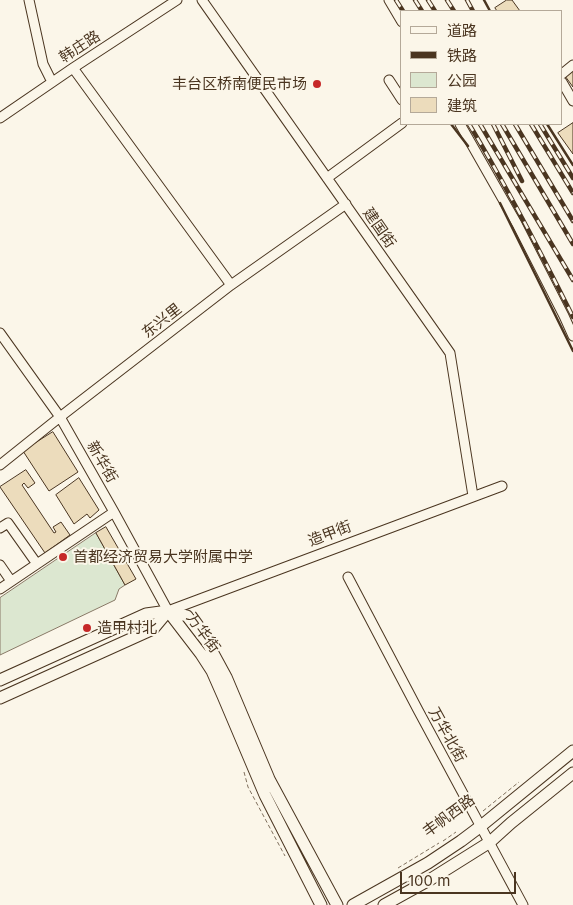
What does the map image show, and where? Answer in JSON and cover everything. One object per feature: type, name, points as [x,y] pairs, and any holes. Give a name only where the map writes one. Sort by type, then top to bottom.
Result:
[{"type":"main road","name":"造甲街","points":[[0,680],[146,614],[168,611]]},
{"type":"main road","name":"造甲街","points":[[0,698],[153,629],[168,611]]},
{"type":"main road","name":"万华街","points":[[168,611],[212,671],[264,795],[321,905]]},
{"type":"main road","name":"万华街","points":[[168,611],[187,616],[207,642],[217,659],[270,779],[337,905]]},
{"type":"main road","name":"丰帆西路","points":[[354,905],[428,862],[479,821],[573,751]]},
{"type":"main road","points":[[384,905],[431,879],[490,842],[511,822],[573,773]]},
{"type":"street","points":[[29,0],[43,64],[52,82]]},
{"type":"street","name":"韩庄路","points":[[0,118],[177,0]]},
{"type":"street","name":"建国街","points":[[202,0],[450,353],[473,496]]},
{"type":"street","points":[[389,0],[400,19]]},
{"type":"street","points":[[563,73],[573,65]]},
{"type":"street","points":[[73,68],[231,285]]},
{"type":"street","points":[[389,80],[400,97]]},
{"type":"street","points":[[563,84],[573,101]]},
{"type":"street","points":[[327,178],[400,124]]},
{"type":"street","points":[[461,125],[517,224],[573,336]]},
{"type":"street","name":"东兴里","points":[[0,466],[60,417],[231,285],[346,204]]},
{"type":"street","name":"新华街","points":[[0,333],[60,417],[168,611]]},
{"type":"street","name":"造甲街","points":[[168,611],[502,486]]},
{"type":"street","points":[[0,589],[114,512]]},
{"type":"street","points":[[0,528],[8,522],[36,564]]},
{"type":"street","points":[[0,565],[11,581]]},
{"type":"street","name":"万华北街","points":[[348,577],[524,905]]},
{"type":"path","name":"丰帆西路","points":[[479,821],[520,781]]},
{"type":"path","name":"丰帆西路","points":[[397,868],[459,830]]},
{"type":"green space","points":[[96,533],[125,585],[119,589],[115,600],[0,655],[0,598]]},
{"type":"building","points":[[507,0],[512,0],[519,10],[496,10],[495,8]]},
{"type":"building","points":[[573,70],[573,87],[565,76]]},
{"type":"building","points":[[573,123],[573,154],[558,133]]},
{"type":"building","points":[[53,432],[78,472],[49,491],[23,451]]},
{"type":"building","points":[[26,470],[35,483],[28,488],[24,483],[22,485],[54,533],[56,532],[53,527],[61,522],[70,535],[45,553],[0,487]]},
{"type":"building","points":[[79,478],[99,510],[90,518],[87,514],[74,524],[56,495]]},
{"type":"building","points":[[106,527],[136,579],[125,585],[96,533]]},
{"type":"railway","points":[[396,0],[402,10]]},
{"type":"railway","points":[[415,0],[421,10]]},
{"type":"railway","points":[[428,0],[434,10]]},
{"type":"railway","points":[[447,0],[453,10]]},
{"type":"railway","points":[[467,0],[472,10]]},
{"type":"railway","points":[[470,125],[523,219],[573,317]]},
{"type":"railway","points":[[481,125],[573,280]]},
{"type":"railway","points":[[494,125],[522,181]]},
{"type":"railway","points":[[503,125],[573,244]]},
{"type":"railway","points":[[516,125],[573,221]]},
{"type":"railway","points":[[532,125],[573,193]]},
{"type":"railway","points":[[541,125],[573,178]]},
{"type":"wall","points":[[484,0],[489,10]]},
{"type":"wall","points":[[452,125],[468,146]]},
{"type":"wall","points":[[548,125],[573,165]]},
{"type":"wall","points":[[500,203],[573,351]]},
{"type":"place","name":"丰台区桥南便民市场","points":[[317,84]]},
{"type":"place","name":"首都经济贸易大学附属中学","points":[[63,557]]},
{"type":"place","name":"造甲村北","points":[[87,628]]}]
